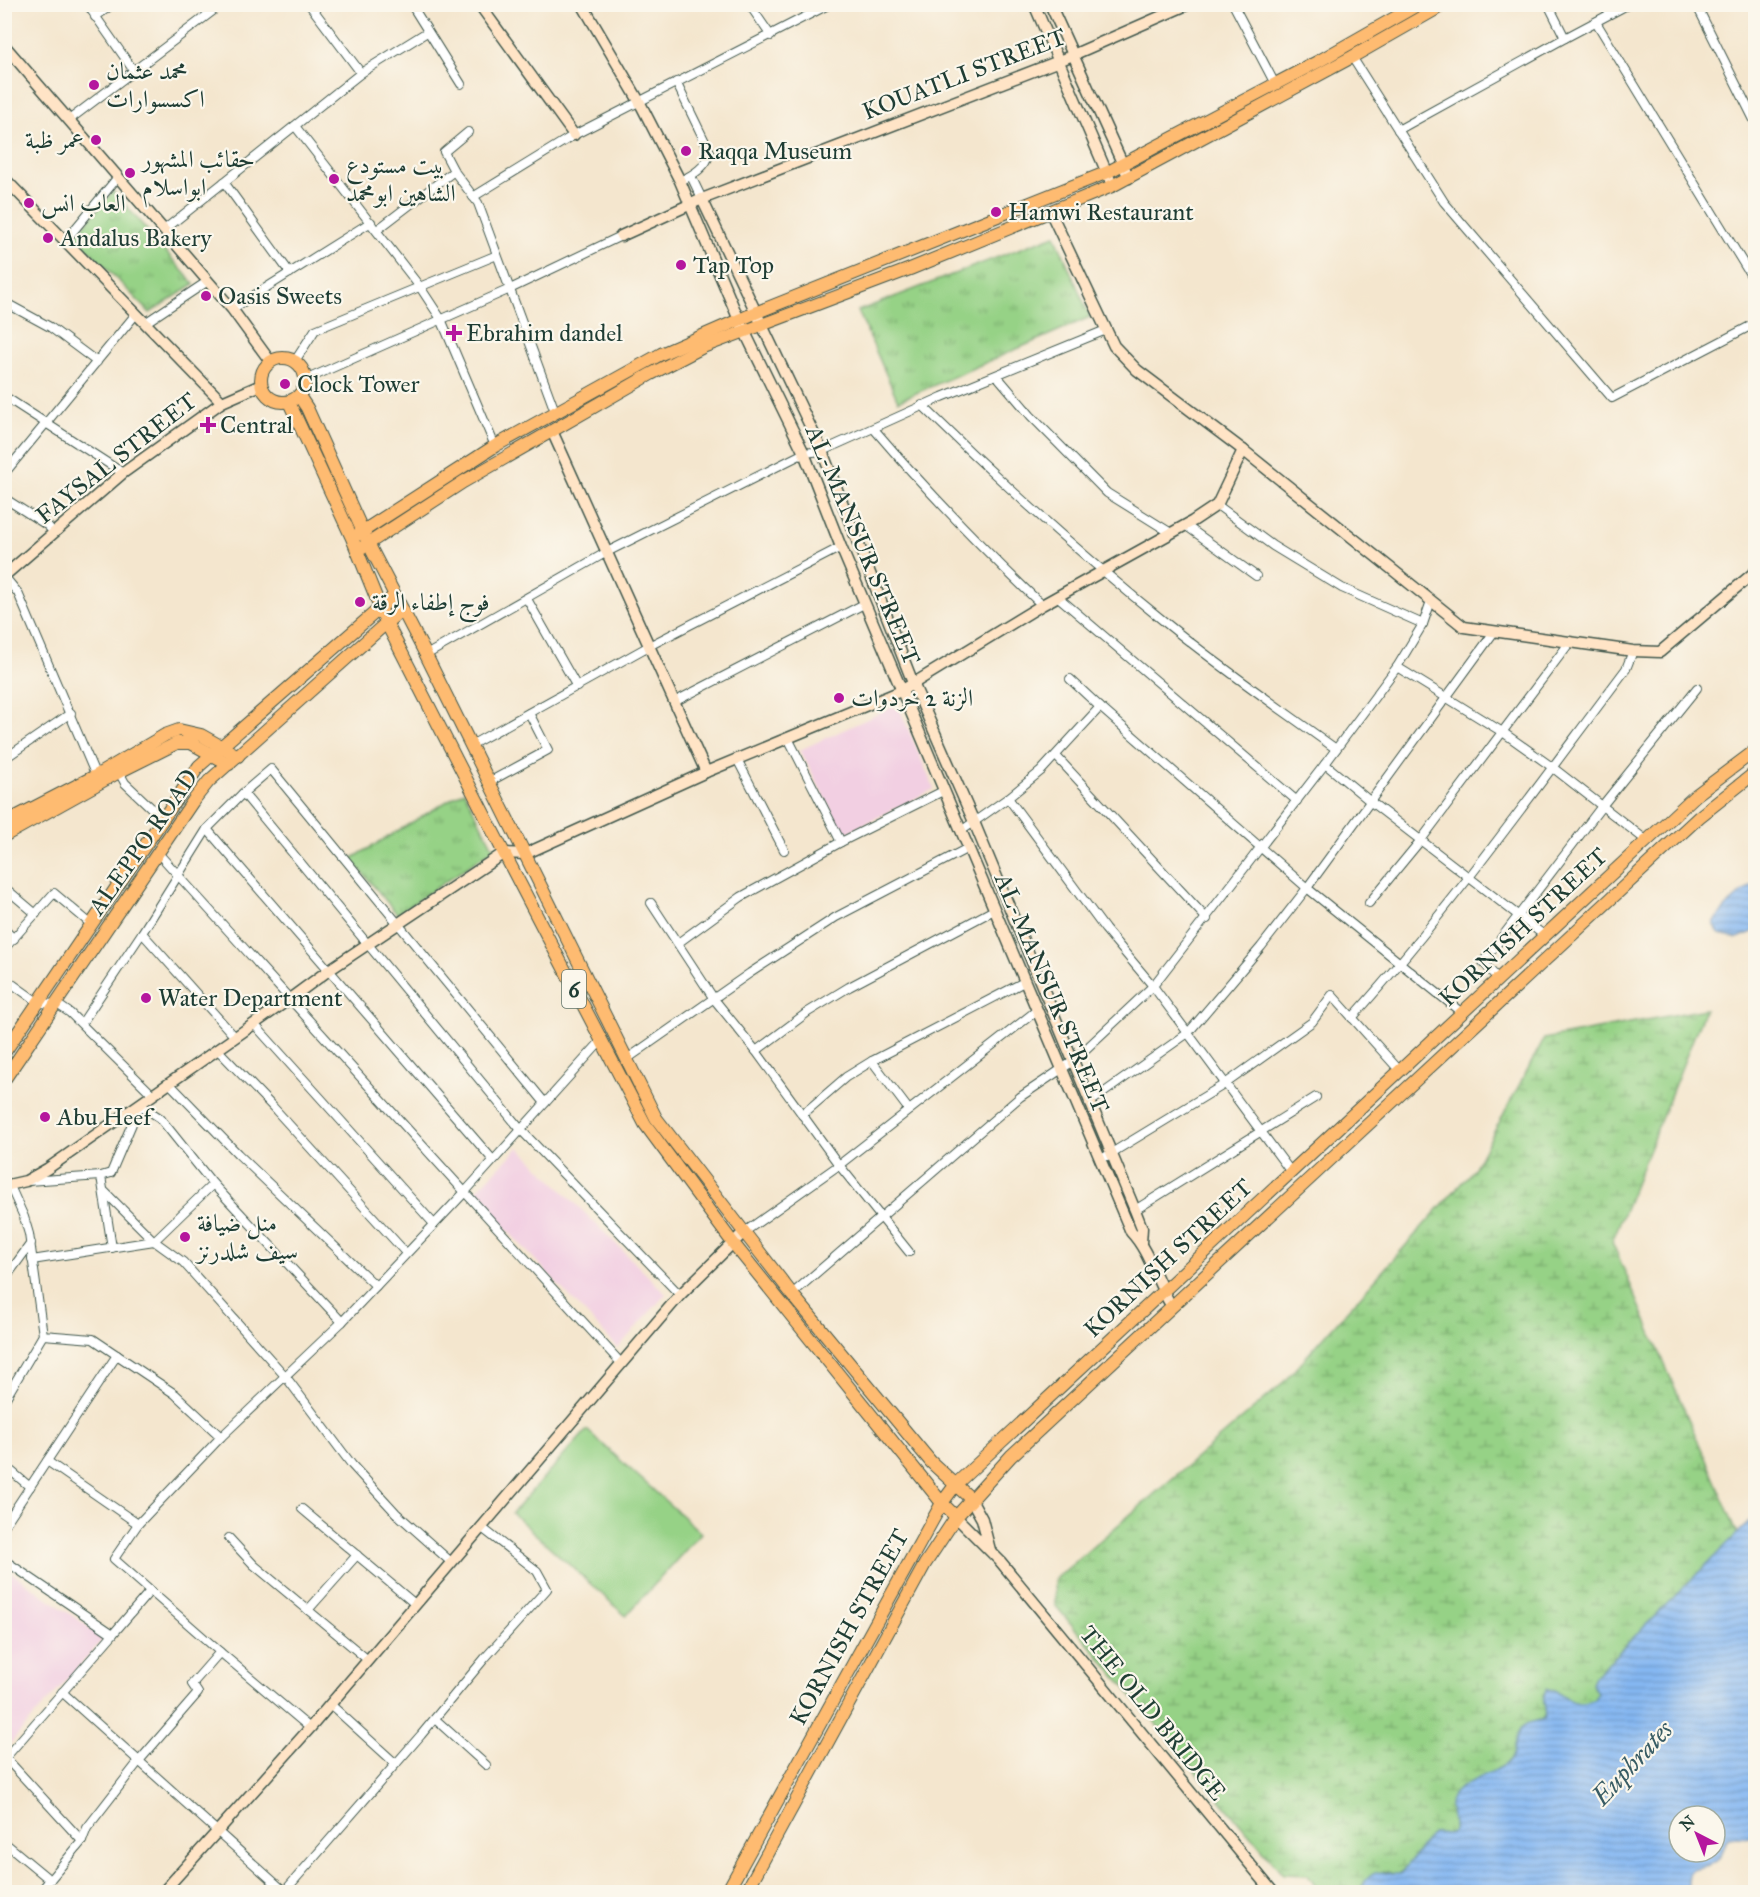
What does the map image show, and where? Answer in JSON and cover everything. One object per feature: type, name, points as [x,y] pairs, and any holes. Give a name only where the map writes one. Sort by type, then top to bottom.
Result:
[{"type":"main road","points":[[357,551],[463,482],[651,374],[742,326],[755,313],[1108,172],[1275,84],[1419,4]]},
{"type":"main road","points":[[351,538],[495,446],[661,354],[742,326],[761,325],[910,269],[1112,186],[1352,57],[1445,4]]},
{"type":"main road","points":[[278,358],[295,361],[305,372],[304,388],[294,399],[280,403],[271,400],[264,394],[261,386],[260,376],[264,368],[270,361],[278,358]]},
{"type":"main road","name":"6","points":[[294,399],[307,408],[368,543],[656,1118],[792,1294],[932,1462],[971,1499]]},
{"type":"main road","name":"6","points":[[294,399],[386,622],[645,1124],[733,1243],[942,1503],[956,1517]]},
{"type":"main road","name":"ALEPPO ROAD","points":[[4,1053],[194,773],[216,750],[395,596]]},
{"type":"main road","name":"ALEPPO ROAD","points":[[4,1080],[193,801],[209,781],[402,609]]},
{"type":"main road","points":[[4,823],[96,776],[165,735],[179,730],[201,735],[216,750],[233,760]]},
{"type":"main road","points":[[4,836],[119,772],[177,743],[191,743],[216,750]]},
{"type":"main road","name":"KORNISH STREET","points":[[727,1893],[942,1503],[956,1484],[1696,795],[1755,750]]},
{"type":"main road","name":"KORNISH STREET","points":[[746,1893],[925,1564],[956,1517],[971,1499],[1011,1456],[1171,1305],[1699,817],[1755,772]]},
{"type":"main road","points":[[1104,1346],[1113,1359]]},
{"type":"street","points":[[87,4],[134,71]]},
{"type":"street","points":[[95,17],[113,4]]},
{"type":"street","points":[[69,120],[222,4]]},
{"type":"street","points":[[309,4],[361,74]]},
{"type":"street","points":[[411,4],[461,84]]},
{"type":"street","points":[[479,4],[574,135]]},
{"type":"street","name":"AL-MANSUR STREET","points":[[582,4],[639,101],[680,181],[742,326],[804,453],[864,604],[1131,1232],[1141,1243],[1162,1292],[1171,1305]]},
{"type":"street","points":[[749,4],[771,36]]},
{"type":"street","points":[[473,197],[574,135],[830,4]]},
{"type":"street","points":[[1034,4],[1108,172],[1112,186]]},
{"type":"street","points":[[1050,4],[1129,178]]},
{"type":"street","name":"KOUATLI STREET","points":[[621,236],[702,199],[1059,61],[1190,4]]},
{"type":"street","points":[[1233,4],[1275,84]]},
{"type":"street","points":[[1548,4],[1565,38]]},
{"type":"street","points":[[1398,130],[1629,4]]},
{"type":"street","points":[[1696,4],[1755,124]]},
{"type":"street","points":[[1596,22],[1755,284]]},
{"type":"street","points":[[164,230],[361,74],[428,32]]},
{"type":"street","points":[[4,45],[232,309],[270,361]]},
{"type":"street","points":[[1352,57],[1444,202],[1612,398],[1755,323]]},
{"type":"street","points":[[676,82],[710,148],[710,156],[706,164],[691,176],[680,181]]},
{"type":"street","points":[[295,126],[371,222],[441,319],[495,446]]},
{"type":"street","points":[[468,132],[444,152],[454,171],[478,203],[556,414]]},
{"type":"street","points":[[377,230],[454,171]]},
{"type":"street","name":"AL-MANSUR STREET","points":[[691,176],[822,451],[913,683],[974,822],[1135,1210],[1142,1228],[1141,1243]]},
{"type":"street","points":[[65,241],[118,177]]},
{"type":"street","points":[[4,178],[222,402]]},
{"type":"street","points":[[224,182],[290,273]]},
{"type":"street","points":[[1050,211],[1114,345],[1137,370],[1243,450],[1464,627],[1633,651],[1660,652],[1755,571]]},
{"type":"street","points":[[232,309],[371,222]]},
{"type":"street","points":[[305,380],[510,289],[621,236]]},
{"type":"street","points":[[295,361],[315,330],[497,255]]},
{"type":"street","points":[[145,322],[208,281]]},
{"type":"street","points":[[4,302],[50,327],[98,362]]},
{"type":"street","points":[[4,474],[136,314]]},
{"type":"street","points":[[426,655],[607,552],[804,453],[822,451],[922,405],[1106,330]]},
{"type":"street","points":[[997,376],[1031,416],[1107,493],[1171,533]]},
{"type":"street","name":"FAYSAL STREET","points":[[4,576],[123,473],[222,402],[261,386]]},
{"type":"street","points":[[4,396],[123,473]]},
{"type":"street","points":[[922,405],[994,476],[1103,571],[1173,628],[1336,749]]},
{"type":"street","points":[[874,429],[980,546],[1042,605]]},
{"type":"street","points":[[552,431],[706,772]]},
{"type":"street","points":[[26,1181],[140,1105],[329,970],[504,853],[525,854],[706,772],[901,691],[1057,596],[1217,506],[1243,450]]},
{"type":"street","points":[[4,498],[48,526],[54,533]]},
{"type":"street","points":[[1217,506],[1273,546],[1342,588],[1423,624]]},
{"type":"street","points":[[1185,525],[1256,576]]},
{"type":"street","points":[[471,745],[649,646],[841,547]]},
{"type":"street","points":[[4,576],[18,593],[96,776]]},
{"type":"street","points":[[1057,596],[1297,801]]},
{"type":"street","points":[[527,599],[577,687]]},
{"type":"street","points":[[792,1294],[1020,1097],[1072,1062],[1153,986],[1207,919],[1397,667],[1423,624],[1431,601]]},
{"type":"street","points":[[674,702],[864,604]]},
{"type":"street","points":[[1089,1103],[1188,1033],[1261,947],[1307,888],[1494,632]]},
{"type":"street","points":[[1369,903],[1504,733],[1570,642]]},
{"type":"street","points":[[1352,1018],[1401,963],[1469,877],[1626,669],[1633,651]]},
{"type":"street","points":[[1397,667],[1504,733],[1552,766],[1647,841]]},
{"type":"street","points":[[1070,679],[1307,888],[1462,1013]]},
{"type":"street","points":[[1498,980],[1483,962],[1602,806],[1697,688]]},
{"type":"street","points":[[961,831],[1041,771],[1100,707]]},
{"type":"street","points":[[4,759],[71,713]]},
{"type":"street","points":[[489,782],[548,750],[529,713]]},
{"type":"street","points":[[788,738],[842,842]]},
{"type":"street","points":[[1056,756],[1207,919]]},
{"type":"street","points":[[737,759],[784,850]]},
{"type":"street","points":[[1325,764],[1545,936]]},
{"type":"street","points":[[82,1023],[207,829],[243,792],[271,769],[545,1103]]},
{"type":"street","points":[[119,772],[125,783],[163,819]]},
{"type":"street","points":[[678,943],[741,897],[943,790]]},
{"type":"street","points":[[243,792],[520,1130],[680,1295]]},
{"type":"street","points":[[1008,798],[1105,930],[1153,986],[1291,1172]]},
{"type":"street","points":[[207,829],[493,1160]]},
{"type":"street","points":[[627,1059],[836,917],[968,848]]},
{"type":"street","points":[[158,853],[291,998],[464,1193],[621,1363]]},
{"type":"street","points":[[4,887],[36,914]]},
{"type":"street","points":[[4,949],[54,893],[92,925]]},
{"type":"street","points":[[651,903],[714,999],[839,1165],[909,1252]]},
{"type":"street","points":[[756,1052],[807,1012],[994,910]]},
{"type":"street","points":[[4,929],[14,939]]},
{"type":"street","points":[[142,933],[235,1037]]},
{"type":"street","points":[[4,978],[39,1003],[57,1004],[82,1023],[153,1095]]},
{"type":"street","points":[[802,1115],[846,1077],[872,1061],[1024,982]]},
{"type":"street","points":[[1100,1160],[1225,1084],[1312,1022],[1332,995],[1400,1071]]},
{"type":"street","points":[[163,1893],[310,1728],[680,1295],[743,1233],[839,1165],[1036,1011]]},
{"type":"street","points":[[254,1024],[434,1224]]},
{"type":"street","points":[[310,1728],[114,1558],[138,1524],[221,1437],[342,1322],[464,1193],[601,1041],[617,1039]]},
{"type":"street","points":[[217,1049],[406,1253]]},
{"type":"street","points":[[872,1061],[909,1110]]},
{"type":"street","points":[[169,1083],[238,1154],[376,1286]]},
{"type":"street","points":[[1135,1210],[1316,1097]]},
{"type":"street","points":[[4,1401],[43,1335],[31,1243],[24,1217],[7,1186],[26,1181],[101,1176],[111,1173],[140,1105]]},
{"type":"street","points":[[140,1105],[160,1118],[213,1184],[342,1322]]},
{"type":"street","points":[[101,1176],[112,1248]]},
{"type":"street","points":[[32,1260],[154,1241],[213,1184]]},
{"type":"street","points":[[105,1192],[154,1241],[183,1262],[286,1377],[352,1465],[396,1513],[451,1562]]},
{"type":"street","points":[[4,1280],[31,1243]]},
{"type":"street","points":[[43,1335],[93,1339],[175,1394],[221,1437]]},
{"type":"street","points":[[4,1526],[117,1355]]},
{"type":"street","points":[[47,1461],[138,1524]]},
{"type":"street","points":[[4,1465],[30,1487]]},
{"type":"street","points":[[971,1499],[982,1519],[990,1550]]},
{"type":"street","points":[[302,1509],[415,1604]]},
{"type":"street","name":"THE OLD BRIDGE","points":[[956,1517],[1000,1561],[1273,1893]]},
{"type":"street","points":[[62,1692],[285,1892],[547,1589],[537,1571],[481,1527]]},
{"type":"street","points":[[230,1538],[254,1565],[368,1660]]},
{"type":"street","points":[[308,1610],[357,1556]]},
{"type":"street","points":[[4,1560],[113,1634]]},
{"type":"street","points":[[82,1841],[5,1757],[150,1591]]},
{"type":"street","points":[[40,1893],[82,1841],[87,1828],[139,1761],[198,1693],[192,1684],[220,1652]]},
{"type":"street","points":[[330,1704],[396,1764]]},
{"type":"street","points":[[435,1719],[486,1765]]},
{"type":"street","points":[[4,1842],[50,1880]]},
{"type":"shaded area","points":[[893,707],[900,710],[934,789],[844,834],[800,750]]},
{"type":"shaded area","points":[[519,1147],[666,1294],[618,1348],[473,1194]]},
{"type":"shaded area","points":[[5,1568],[104,1638],[8,1746],[5,1744]]},
{"type":"green space","points":[[113,191],[194,284],[150,313],[75,236]]},
{"type":"green space","points":[[1055,235],[1090,317],[898,401],[858,311]]},
{"type":"green space","points":[[464,791],[494,849],[397,914],[351,859]]},
{"type":"green space","points":[[1705,1009],[1612,1242],[1738,1534],[1595,1676],[1592,1683],[1597,1693],[1594,1700],[1582,1703],[1573,1702],[1555,1690],[1543,1694],[1546,1714],[1544,1718],[1523,1726],[1518,1734],[1516,1749],[1504,1766],[1471,1782],[1452,1832],[1446,1834],[1398,1875],[1384,1871],[1366,1880],[1357,1892],[1319,1892],[1308,1875],[1283,1874],[1055,1605],[1054,1580],[1280,1386],[1474,1169],[1544,1039]]},
{"type":"green space","points":[[587,1430],[701,1533],[626,1616],[512,1513]]},
{"type":"water","points":[[1755,883],[1755,931],[1738,938],[1719,934],[1714,923],[1722,911]]},
{"type":"water","name":"Euphrates","points":[[1755,1516],[1755,1836],[1727,1839],[1727,1804],[1667,1804],[1667,1864],[1711,1864],[1692,1869],[1689,1873],[1687,1892],[1357,1892],[1373,1874],[1378,1872],[1402,1873],[1432,1833],[1452,1832],[1454,1829],[1450,1809],[1452,1797],[1461,1787],[1501,1767],[1511,1759],[1523,1726],[1545,1718],[1544,1696],[1547,1689],[1555,1690],[1573,1702],[1582,1703],[1594,1700],[1597,1693],[1592,1683],[1595,1676]]},
{"type":"place","name":"محمد عثمان اكسسوارات","points":[[94,85]]},
{"type":"place","name":"عمر ظبة","points":[[96,140]]},
{"type":"place","name":"Raqqa Museum","points":[[686,151]]},
{"type":"place","name":"حقائب المشهور ابواسلام","points":[[130,173]]},
{"type":"place","name":"بيت مستودع الشاهين ابومحمد","points":[[334,179]]},
{"type":"place","name":"العاب انس","points":[[29,203]]},
{"type":"place","name":"Hamwi Restaurant","points":[[996,212]]},
{"type":"place","name":"Andalus Bakery","points":[[48,238]]},
{"type":"place","name":"Tap Top","points":[[681,265]]},
{"type":"place","name":"Oasis Sweets","points":[[206,296]]},
{"type":"place","name":"Ebrahim dandel","points":[[454,333]]},
{"type":"place","name":"Clock Tower","points":[[285,384]]},
{"type":"place","name":"Central","points":[[208,425]]},
{"type":"place","name":"فوج إطفاء الرقة","points":[[360,602]]},
{"type":"place","name":"الزنة 2 خردوات","points":[[839,698]]},
{"type":"place","name":"Water Department","points":[[146,998]]},
{"type":"place","name":"Abu Heef","points":[[45,1117]]},
{"type":"place","name":"منل ضيافة سيف شلدرنز","points":[[185,1237]]}]
